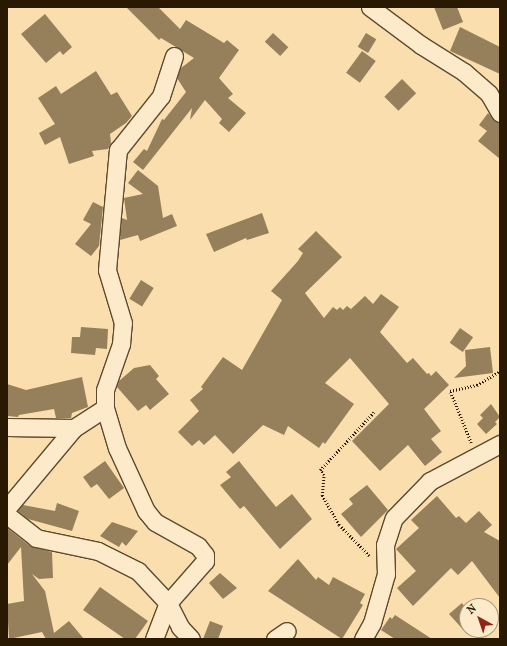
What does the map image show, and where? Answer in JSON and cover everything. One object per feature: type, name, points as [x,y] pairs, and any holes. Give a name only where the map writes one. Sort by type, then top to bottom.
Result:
[{"type":"street","points":[[370,7],[421,45],[464,72],[489,94],[500,113]]},
{"type":"street","points":[[154,639],[168,603],[205,561],[205,555],[198,546],[155,522],[146,511],[117,448],[104,408],[105,390],[121,344],[123,323],[107,270],[118,150],[161,96],[174,56]]},
{"type":"street","points":[[7,508],[74,428],[104,408]]},
{"type":"street","points":[[7,427],[74,428]]},
{"type":"street","points":[[364,639],[372,622],[386,574],[385,545],[394,518],[430,481],[500,444]]},
{"type":"street","points":[[7,515],[36,538],[98,551],[138,571],[168,603],[180,627],[191,639]]},
{"type":"path","points":[[476,456],[450,391],[477,385],[500,371]]},
{"type":"path","points":[[374,412],[320,470],[324,475],[322,496],[339,525],[386,574]]},
{"type":"building","points":[[126,7],[158,7],[180,29],[186,20],[224,43],[227,40],[239,50],[219,78],[233,94],[228,98],[246,113],[229,132],[219,123],[222,119],[205,100],[190,120],[192,108],[143,170],[133,162],[144,149],[147,151],[162,119],[164,120],[186,92],[177,78],[181,68],[194,58],[161,38],[159,40]]},
{"type":"building","points":[[434,7],[457,7],[463,22],[443,30]]},
{"type":"building","points":[[45,14],[72,47],[63,55],[60,51],[46,63],[21,34]]},
{"type":"building","points":[[460,27],[500,47],[500,74],[450,51]]},
{"type":"building","points":[[273,33],[288,47],[280,56],[265,42]]},
{"type":"building","points":[[366,33],[376,39],[368,53],[358,47]]},
{"type":"building","points":[[362,51],[376,61],[360,83],[346,73]]},
{"type":"building","points":[[96,71],[111,95],[117,92],[132,116],[126,123],[110,134],[111,143],[108,149],[92,151],[94,156],[69,164],[60,137],[45,145],[39,133],[55,124],[38,98],[56,86],[61,94]]},
{"type":"building","points":[[402,79],[416,93],[398,111],[384,97]]},
{"type":"building","points":[[488,113],[495,121],[500,123],[500,159],[478,141],[487,131],[479,125]]},
{"type":"building","points":[[138,170],[158,186],[163,218],[172,214],[177,226],[140,241],[138,235],[120,240],[122,218],[127,220],[124,198],[143,194],[128,183]]},
{"type":"building","points":[[93,202],[103,207],[99,246],[91,256],[75,244],[91,224],[83,220]]},
{"type":"building","points":[[262,213],[269,233],[247,240],[246,238],[214,252],[206,234]]},
{"type":"building","points":[[316,231],[342,257],[305,293],[324,318],[333,307],[337,310],[340,307],[343,310],[347,306],[351,309],[365,296],[373,304],[381,294],[399,307],[380,332],[407,363],[413,358],[427,374],[429,373],[431,376],[436,371],[449,385],[424,409],[441,431],[431,439],[442,452],[425,466],[408,445],[380,471],[352,441],[389,404],[350,358],[325,383],[354,404],[325,444],[323,442],[319,448],[288,426],[284,435],[263,425],[233,454],[215,435],[204,445],[199,440],[192,446],[178,432],[199,411],[190,400],[203,389],[201,387],[223,357],[242,370],[282,300],[271,291],[298,261],[303,253],[298,249]]},
{"type":"building","points":[[141,280],[154,288],[142,307],[129,299]]},
{"type":"building","points":[[81,327],[108,329],[107,349],[96,348],[95,355],[71,353],[72,337],[80,337]]},
{"type":"building","points":[[460,328],[473,337],[463,352],[450,343]]},
{"type":"building","points":[[490,347],[493,373],[454,378],[466,366],[465,350]]},
{"type":"building","points":[[150,365],[159,376],[156,379],[169,394],[150,410],[146,405],[138,411],[117,387],[119,381],[134,368]]},
{"type":"building","points":[[82,377],[88,407],[72,413],[71,418],[56,418],[54,409],[19,415],[18,417],[7,416],[7,384],[26,390]]},
{"type":"building","points":[[491,404],[500,417],[495,422],[497,424],[486,434],[477,424],[483,418],[480,415]]},
{"type":"building","points":[[105,461],[124,488],[109,499],[97,484],[91,488],[83,477]]},
{"type":"building","points":[[239,461],[276,507],[292,494],[312,519],[280,549],[244,506],[240,509],[220,485],[231,477],[226,472]]},
{"type":"building","points":[[367,485],[388,510],[361,537],[341,514],[353,504],[349,499]]},
{"type":"building","points":[[437,496],[456,518],[459,516],[466,523],[479,511],[492,525],[484,532],[500,541],[500,598],[472,561],[458,575],[451,568],[413,606],[397,588],[416,571],[396,549],[419,528],[411,520]]},
{"type":"building","points":[[57,503],[79,511],[72,531],[28,519],[18,511],[23,505],[55,511]]},
{"type":"building","points":[[112,522],[138,531],[126,546],[122,542],[119,547],[100,536]]},
{"type":"building","points":[[7,528],[30,546],[52,552],[53,578],[39,579],[32,574],[45,591],[54,633],[69,621],[84,639],[46,639],[42,632],[9,639],[7,604],[24,601],[21,547],[7,565]]},
{"type":"building","points":[[298,559],[316,580],[318,577],[329,585],[333,577],[365,594],[360,603],[363,605],[342,639],[268,591]]},
{"type":"building","points":[[220,573],[237,588],[223,599],[209,583]]},
{"type":"building","points":[[100,587],[148,621],[135,639],[125,639],[83,610]]},
{"type":"building","points":[[459,606],[459,625],[449,614]]},
{"type":"building","points":[[395,615],[432,639],[395,639],[381,630],[390,617],[392,619]]},
{"type":"building","points":[[210,621],[223,626],[218,639],[203,639]]}]
